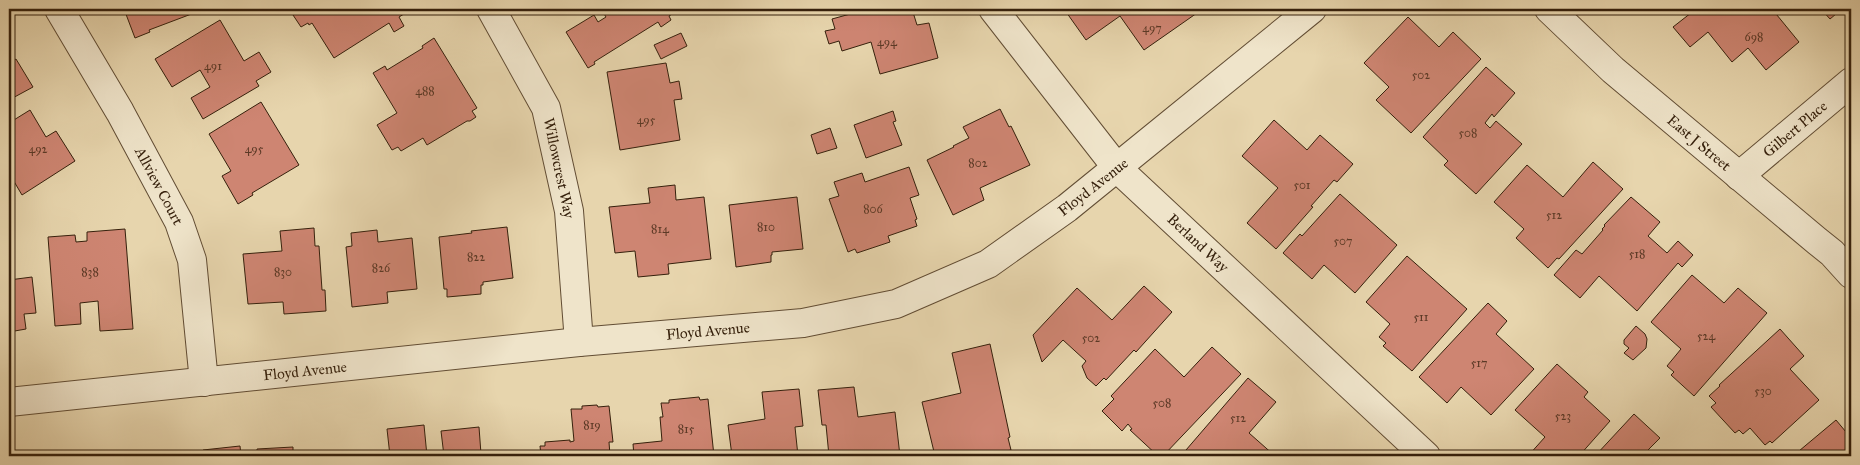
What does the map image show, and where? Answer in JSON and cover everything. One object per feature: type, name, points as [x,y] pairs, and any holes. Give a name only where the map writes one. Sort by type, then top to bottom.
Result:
[{"type":"street","name":"Allview Court","points":[[59,9],[120,112],[180,222],[192,260],[204,382]]},
{"type":"street","name":"Willowcrest Way","points":[[491,9],[546,108],[569,211],[579,342]]},
{"type":"street","name":"Berland Way","points":[[993,9],[1117,168],[1426,456]]},
{"type":"street","name":"Floyd Avenue","points":[[9,402],[579,342],[803,322],[896,304],[988,264],[1067,208],[1312,9]]},
{"type":"street","name":"East J Street","points":[[1549,9],[1613,70],[1832,253],[1851,274]]},
{"type":"street","name":"Gilbert Place","points":[[1738,176],[1851,82]]},
{"type":"building","points":[[124,9],[202,10],[149,30],[150,32],[135,38]]},
{"type":"building","points":[[289,9],[412,9],[399,17],[404,26],[394,32],[389,23],[334,58],[312,23],[301,27]]},
{"type":"building","points":[[601,9],[673,9],[675,12],[669,16],[671,20],[661,27],[658,22],[594,62],[595,64],[588,68],[566,32],[594,15],[598,22],[606,17]]},
{"type":"building","points":[[860,9],[912,9],[917,25],[929,23],[938,58],[880,74],[871,42],[842,51],[839,41],[829,44],[825,31],[835,29],[832,19],[861,11]]},
{"type":"building","points":[[1064,9],[1194,9],[1197,13],[1144,50],[1120,16],[1086,40]]},
{"type":"building","points":[[1696,9],[1772,9],[1799,42],[1766,70],[1748,48],[1732,62],[1708,32],[1690,47],[1673,27]]},
{"type":"building","points":[[1821,9],[1842,9],[1830,19]]},
{"type":"building","points":[[1408,17],[1439,47],[1453,32],[1481,59],[1411,133],[1376,100],[1389,87],[1364,63]]},
{"type":"building","points":[[220,20],[244,61],[259,52],[271,72],[256,81],[259,86],[203,119],[191,98],[210,87],[200,70],[172,87],[155,59]]},
{"type":"building","points":[[681,33],[687,46],[661,59],[654,45]]},
{"type":"building","points":[[434,38],[477,108],[472,111],[476,117],[427,145],[423,138],[401,151],[398,147],[392,150],[377,125],[397,113],[373,73],[385,66],[387,70],[423,48],[422,46]]},
{"type":"building","points":[[16,59],[33,87],[9,100],[9,63]]},
{"type":"building","points":[[666,63],[670,83],[679,81],[682,99],[674,100],[680,140],[620,150],[607,72]]},
{"type":"building","points":[[1486,67],[1515,93],[1494,117],[1492,114],[1485,123],[1490,128],[1496,121],[1522,144],[1476,194],[1444,165],[1448,161],[1423,137]]},
{"type":"building","points":[[261,102],[299,165],[252,193],[253,195],[238,204],[222,176],[231,171],[209,134]]},
{"type":"building","points":[[1000,109],[1009,127],[1011,126],[1030,165],[980,188],[984,200],[953,215],[927,160],[969,138],[963,127]]},
{"type":"building","points":[[30,110],[46,137],[56,131],[75,161],[22,195],[9,173],[9,123]]},
{"type":"building","points":[[893,111],[896,121],[893,122],[902,145],[866,158],[854,125]]},
{"type":"building","points":[[1274,120],[1307,150],[1320,135],[1353,164],[1337,182],[1334,180],[1276,249],[1247,223],[1278,188],[1242,156]]},
{"type":"building","points":[[830,128],[837,148],[817,154],[811,135]]},
{"type":"building","points":[[1593,162],[1623,189],[1559,259],[1557,258],[1548,268],[1516,238],[1524,229],[1494,202],[1527,165],[1563,197]]},
{"type":"building","points":[[909,167],[919,195],[910,198],[917,219],[915,220],[917,226],[888,236],[890,242],[857,253],[855,249],[848,252],[829,199],[839,196],[834,182],[862,173],[865,182]]},
{"type":"building","points":[[675,185],[676,200],[704,197],[711,259],[668,264],[669,274],[638,277],[635,251],[615,253],[609,207],[650,203],[648,188]]},
{"type":"building","points":[[1340,194],[1397,245],[1355,293],[1324,265],[1312,279],[1283,253],[1300,234],[1302,236]]},
{"type":"building","points":[[797,197],[803,249],[772,252],[771,262],[736,267],[729,205]]},
{"type":"building","points":[[1631,197],[1660,222],[1648,236],[1667,253],[1678,241],[1693,255],[1682,267],[1678,263],[1637,311],[1599,276],[1580,298],[1554,275],[1576,250],[1582,254],[1603,230],[1604,225]]},
{"type":"building","points":[[507,227],[513,278],[483,282],[481,294],[447,297],[447,289],[444,289],[439,237]]},
{"type":"building","points":[[314,228],[315,246],[319,246],[322,290],[325,290],[326,311],[284,314],[283,302],[248,304],[243,254],[282,251],[280,231]]},
{"type":"building","points":[[125,229],[133,329],[100,331],[98,301],[80,303],[81,324],[55,326],[48,237],[75,235],[76,242],[87,241],[87,232]]},
{"type":"building","points":[[377,230],[378,242],[412,238],[417,289],[387,292],[388,303],[352,307],[346,247],[352,246],[351,233]]},
{"type":"building","points":[[1407,256],[1467,309],[1412,371],[1383,346],[1386,343],[1379,337],[1390,324],[1366,302]]},
{"type":"building","points":[[1692,275],[1724,303],[1738,288],[1767,313],[1694,396],[1671,375],[1674,372],[1667,366],[1681,349],[1651,322]]},
{"type":"building","points":[[32,277],[36,313],[24,314],[26,329],[9,332],[9,280]]},
{"type":"building","points":[[1144,286],[1172,312],[1136,352],[1134,350],[1106,380],[1104,378],[1096,386],[1087,378],[1082,366],[1086,361],[1063,340],[1042,362],[1033,335],[1077,288],[1112,320]]},
{"type":"building","points":[[1488,303],[1507,321],[1496,334],[1534,369],[1491,415],[1461,387],[1447,403],[1419,377]]},
{"type":"building","points":[[1636,326],[1645,334],[1647,339],[1646,348],[1633,360],[1624,353],[1629,348],[1624,344],[1624,340]]},
{"type":"building","points":[[1780,329],[1804,356],[1790,369],[1819,400],[1772,443],[1770,441],[1765,445],[1750,428],[1743,434],[1739,430],[1735,433],[1711,407],[1716,403],[1709,396]]},
{"type":"building","points":[[990,344],[1010,437],[1008,438],[1011,450],[985,456],[935,456],[922,402],[961,393],[952,353]]},
{"type":"building","points":[[1212,347],[1241,374],[1163,456],[1158,456],[1130,430],[1132,429],[1128,424],[1122,431],[1102,411],[1114,399],[1111,396],[1155,349],[1184,377]]},
{"type":"building","points":[[1557,364],[1588,392],[1584,397],[1610,421],[1579,456],[1528,456],[1545,437],[1515,410]]},
{"type":"building","points":[[1248,378],[1276,402],[1249,433],[1275,456],[1193,456],[1186,450]]},
{"type":"building","points":[[854,387],[858,417],[895,412],[900,456],[829,456],[826,425],[822,425],[818,390]]},
{"type":"building","points":[[799,389],[803,426],[795,427],[798,456],[732,456],[728,425],[765,419],[762,392]]},
{"type":"building","points":[[699,397],[700,400],[708,399],[714,456],[634,456],[633,444],[662,441],[660,417],[663,417],[661,403],[669,403],[669,400]]},
{"type":"building","points":[[597,405],[598,407],[609,406],[613,442],[609,442],[610,456],[541,456],[540,446],[545,446],[545,442],[574,441],[571,409],[582,409],[582,406]]},
{"type":"building","points":[[1634,414],[1660,438],[1645,453],[1648,456],[1595,456]]},
{"type":"building","points":[[1836,420],[1851,438],[1851,456],[1793,456]]},
{"type":"building","points":[[424,425],[427,456],[390,456],[387,429]]},
{"type":"building","points":[[479,427],[481,454],[518,451],[518,456],[444,456],[441,431]]},
{"type":"building","points":[[240,446],[241,456],[204,456],[203,450]]},
{"type":"building","points":[[293,447],[293,456],[257,456],[257,449]]}]
